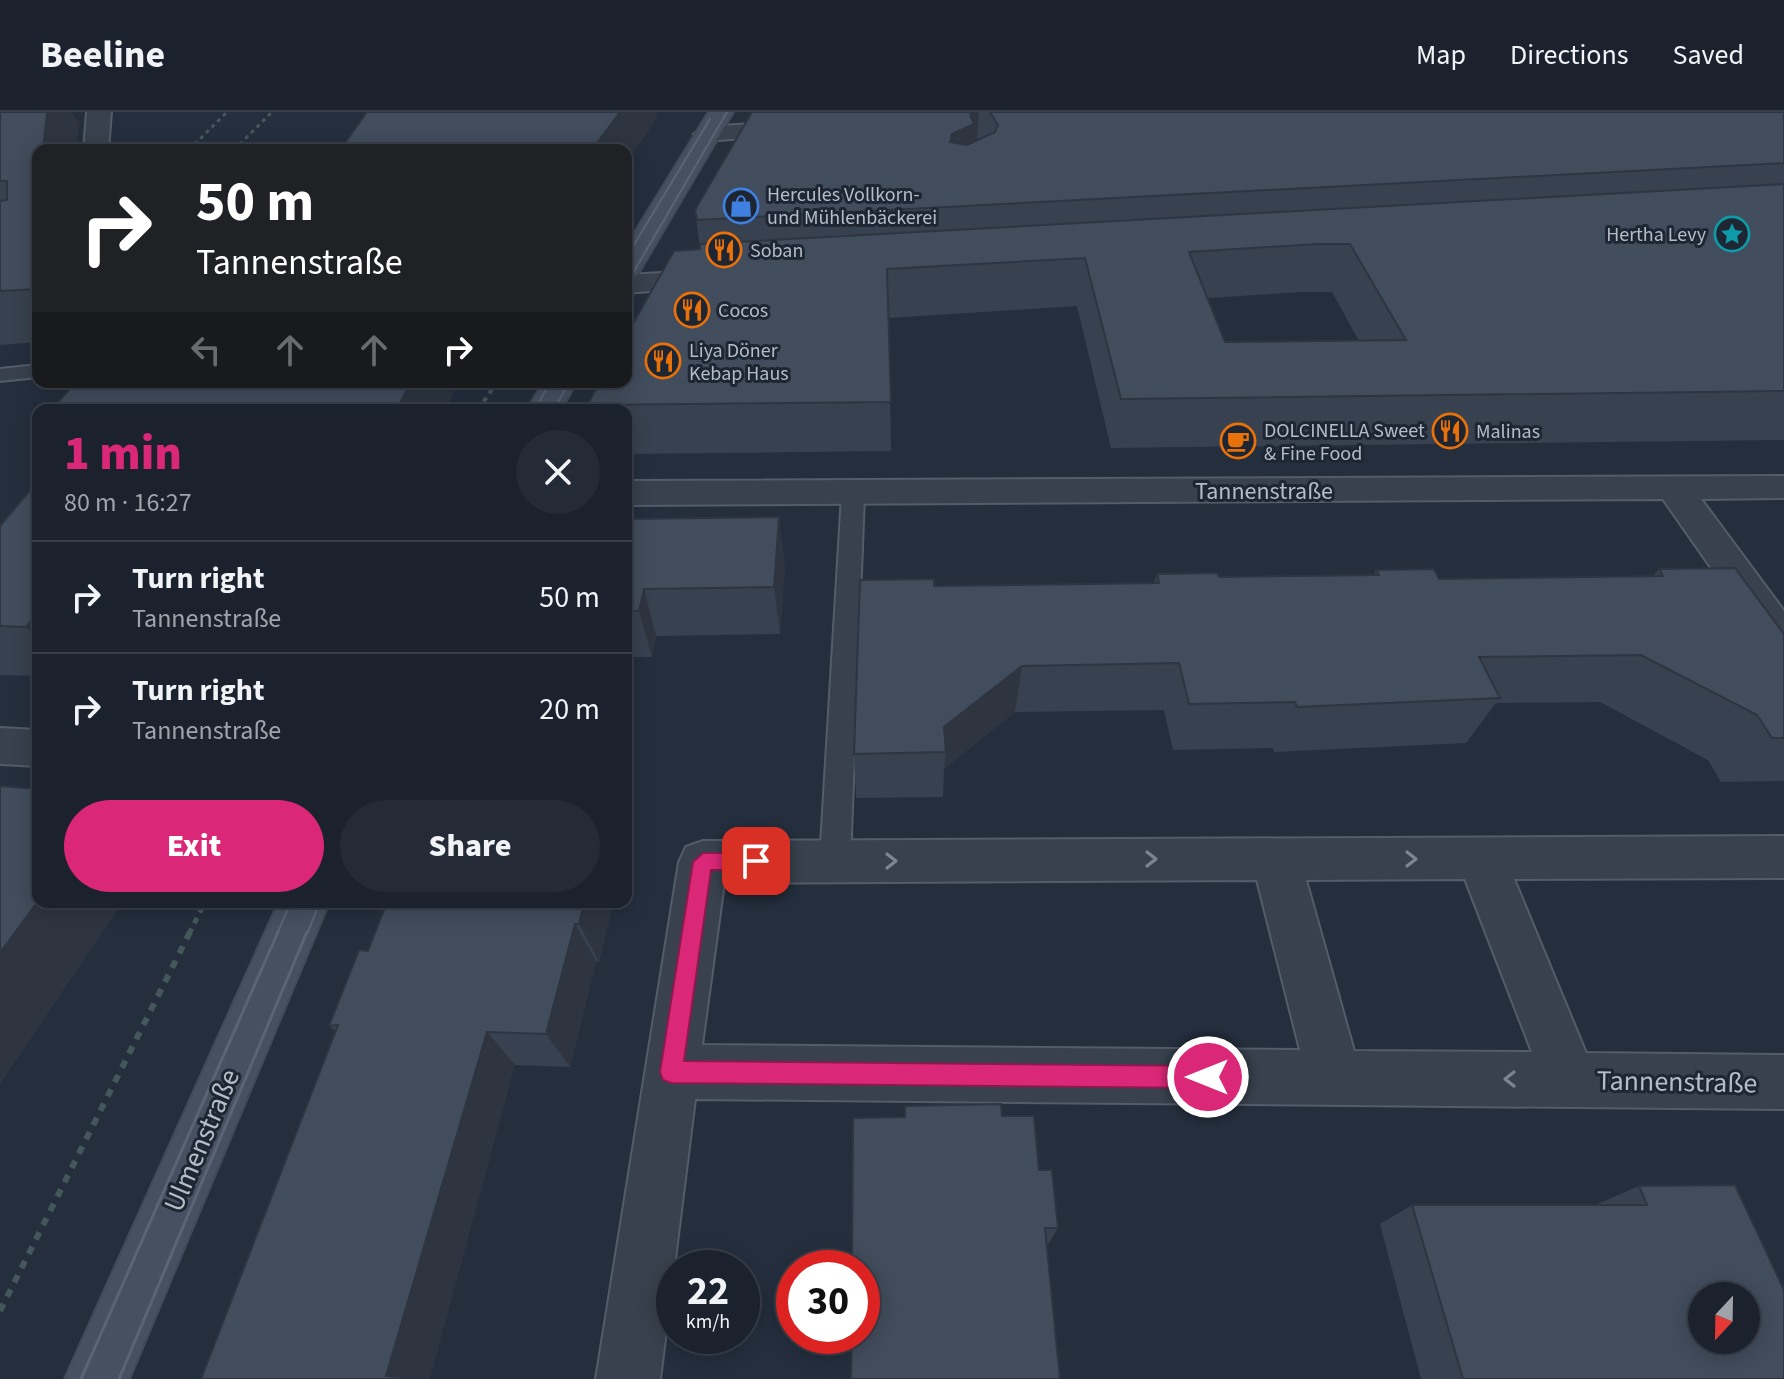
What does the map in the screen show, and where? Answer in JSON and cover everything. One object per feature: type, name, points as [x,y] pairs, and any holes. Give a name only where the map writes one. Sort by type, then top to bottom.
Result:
[{"type":"main road","points":[[632,260],[721,112]]},
{"type":"main road","name":"Ulmenstraße","points":[[97,1379],[301,908]]},
{"type":"street","points":[[96,144],[99,112]]},
{"type":"street","points":[[706,134],[832,126]]},
{"type":"street","points":[[632,284],[740,277]]},
{"type":"street","name":"Tannenstraße","points":[[632,493],[853,495],[1784,487]]},
{"type":"street","points":[[1674,488],[1784,641]]},
{"type":"street","points":[[0,746],[32,748]]},
{"type":"street","points":[[628,1379],[703,862],[1784,857]]},
{"type":"street","name":"Tannenstraße","points":[[1481,858],[1570,1080]]},
{"type":"street","points":[[1276,859],[1334,1078]]},
{"type":"street","name":"Tannenstraße","points":[[671,1072],[1784,1082]]},
{"type":"lane","points":[[0,375],[32,372]]},
{"type":"lane","points":[[835,861],[853,495]]},
{"type":"path","points":[[195,144],[227,112]]},
{"type":"path","points":[[240,144],[272,112]]},
{"type":"path","points":[[482,404],[493,388]]},
{"type":"path","points":[[485,400],[501,402]]},
{"type":"path","points":[[0,1311],[202,908]]},
{"type":"building","points":[[0,112],[47,112],[44,144],[32,144],[32,289],[0,291],[0,201],[7,200],[7,181],[0,181]]},
{"type":"building","points":[[367,112],[620,112],[596,144],[344,144]]},
{"type":"building","points":[[752,112],[974,112],[970,115],[974,124],[952,134],[950,142],[967,145],[995,132],[998,125],[990,112],[1784,112],[1784,163],[697,220],[695,210]]},
{"type":"building","points":[[1784,184],[1784,391],[1121,399],[1085,258],[887,269],[891,402],[588,404],[597,388],[632,388],[632,325],[674,251],[700,249],[700,244]],"holes":[[[1350,244],[1406,340],[1225,342],[1189,252]]]},
{"type":"building","points":[[71,388],[408,388],[400,404],[56,404]]},
{"type":"building","points":[[32,488],[32,620],[26,627],[0,626],[0,526]]},
{"type":"building","points":[[779,517],[774,587],[644,589],[639,611],[632,611],[632,519]]},
{"type":"building","points":[[1735,568],[1784,634],[1784,738],[1772,738],[1757,715],[1641,655],[1479,657],[1500,698],[1297,707],[1295,702],[1189,704],[1179,663],[1022,666],[944,727],[946,752],[854,754],[860,580],[934,579],[934,586],[1159,583],[1157,574],[1217,573],[1219,577],[1379,575],[1376,570],[1434,569],[1439,579],[1663,576],[1659,569]]},
{"type":"building","points":[[0,786],[32,789],[33,908],[0,953]]},
{"type":"building","points":[[385,908],[583,908],[579,924],[575,924],[546,1034],[487,1032],[386,1376],[419,1378],[201,1379],[338,1025],[329,1026],[359,950],[368,951]]},
{"type":"building","points":[[1001,1104],[1002,1116],[1034,1116],[1039,1170],[1052,1170],[1058,1228],[1045,1228],[1060,1379],[851,1379],[852,1354],[880,1354],[880,1250],[852,1250],[853,1118],[905,1117],[905,1106]]},
{"type":"building","points":[[1735,1185],[1784,1290],[1784,1379],[1463,1379],[1412,1205],[1647,1205],[1639,1186]]},
{"type":"tram line","points":[[632,275],[727,112]]},
{"type":"tram line","points":[[632,248],[710,119]]},
{"type":"tram line","points":[[538,404],[547,388]]},
{"type":"tram line","points":[[557,404],[566,388]]},
{"type":"tram line","points":[[277,934],[288,908]]},
{"type":"tram line","points":[[307,934],[318,908]]},
{"type":"tram line","points":[[81,1379],[278,932]]},
{"type":"tram line","points":[[119,1379],[307,932]]},
{"type":"place","name":"Hercules Vollkorn- und Mühlenbäckerei","points":[[741,206]]},
{"type":"place","name":"Hertha Levy","points":[[1732,234]]},
{"type":"place","name":"Soban","points":[[724,250]]},
{"type":"place","name":"Cocos","points":[[692,310]]},
{"type":"place","name":"Liya Döner Kebap Haus","points":[[663,361]]},
{"type":"place","name":"Malinas","points":[[1450,431]]},
{"type":"place","name":"DOLCINELLA Sweet & Fine Food","points":[[1238,441]]},
{"type":"route","points":[[756,861],[703,862],[671,1072],[1208,1077]]}]
